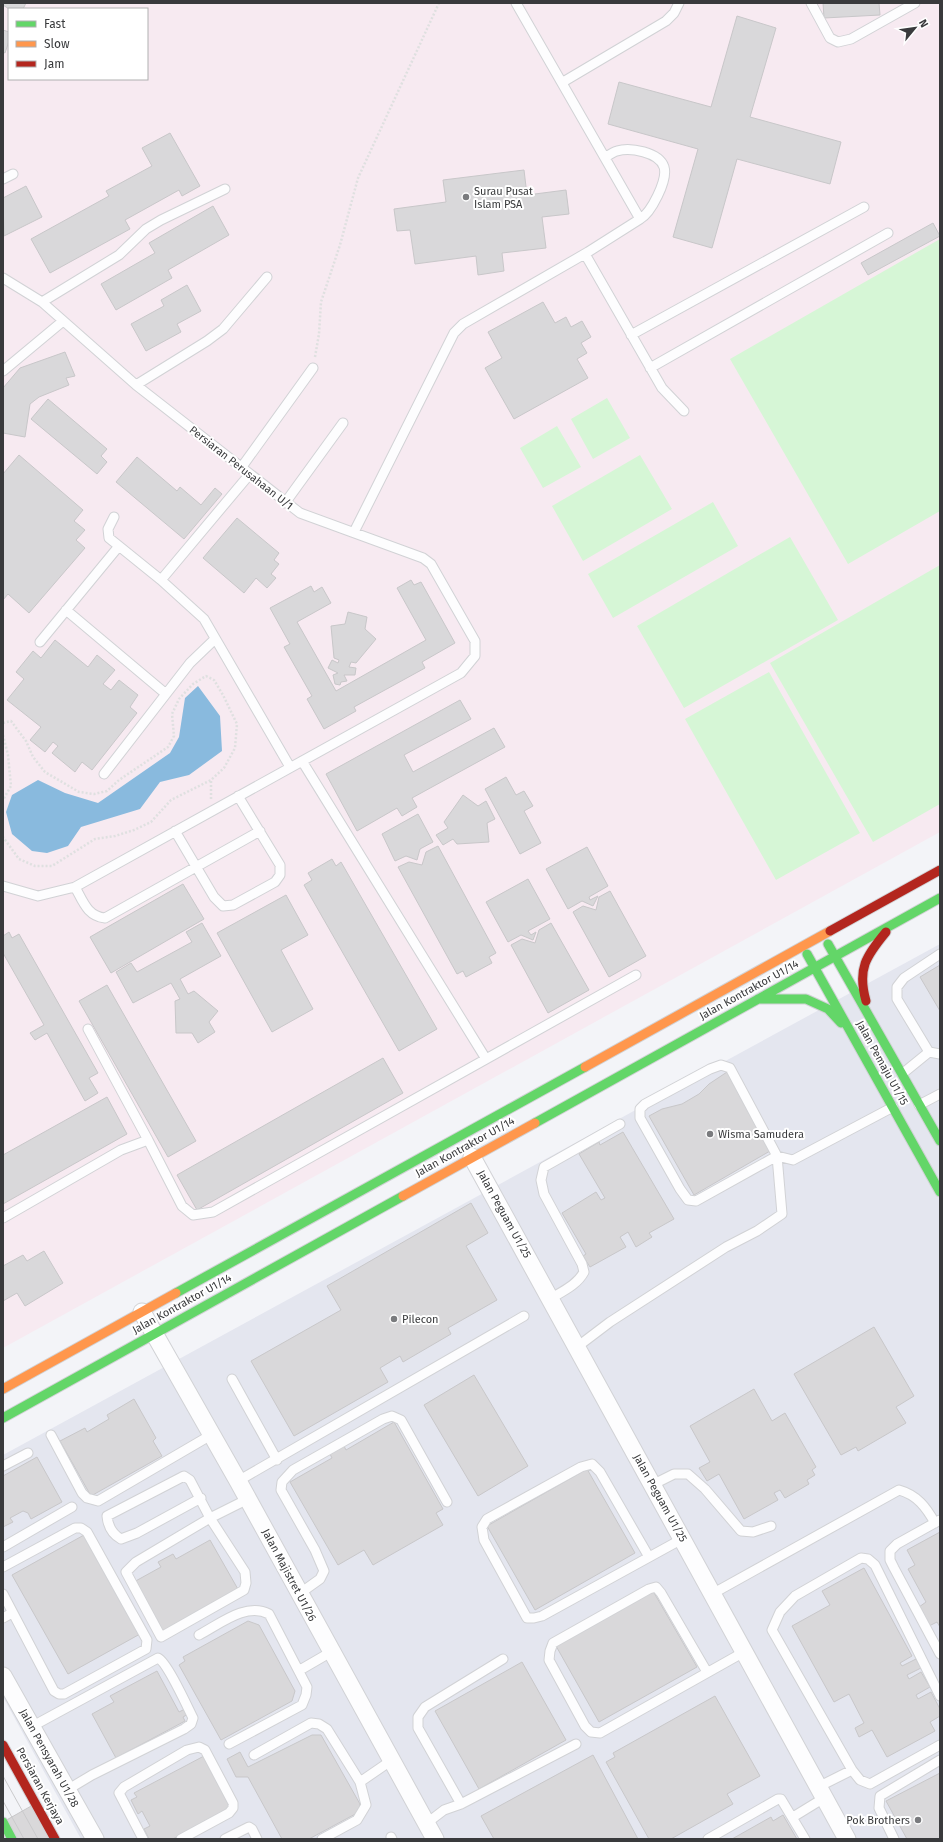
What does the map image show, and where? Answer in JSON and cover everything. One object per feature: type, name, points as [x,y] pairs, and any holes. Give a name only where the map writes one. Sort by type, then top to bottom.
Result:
[{"type":"street","name":"Jalan Kontraktor U1/14","points":[[3,1389],[940,870]]},
{"type":"street","name":"Jalan Kontraktor U1/14","points":[[3,1418],[940,898]]},
{"type":"street","points":[[874,1024],[862,990],[862,970],[868,954],[895,922]]},
{"type":"street","name":"Jalan Pemaju U1/15","points":[[823,935],[940,1141]]},
{"type":"street","name":"Jalan Pemaju U1/15","points":[[803,947],[815,966],[940,1192]]},
{"type":"street","points":[[757,999],[806,999],[828,1009],[853,1036]]},
{"type":"street","name":"Jalan Peguam U1/25","points":[[472,1157],[848,1839]]},
{"type":"street","name":"Jalan Majistret U1/26","points":[[142,1312],[238,1481],[435,1839]]},
{"type":"street","name":"Jalan Pensyarah U1/28","points":[[3,1676],[95,1839]]},
{"type":"street","name":"Persiaran Kerjaya","points":[[3,1745],[56,1839]]},
{"type":"street","points":[[3,1822],[12,1839]]},
{"type":"lane","points":[[516,3],[563,82],[640,219]]},
{"type":"lane","points":[[563,82],[666,21],[674,13],[679,3]]},
{"type":"lane","points":[[811,3],[830,38],[838,42],[851,39],[914,3]]},
{"type":"lane","points":[[354,532],[454,333],[463,324],[585,254],[645,216],[656,201],[664,176],[664,167],[659,160],[649,154],[635,150],[618,151],[606,157]]},
{"type":"lane","points":[[3,179],[13,174]]},
{"type":"lane","points":[[42,302],[119,255],[146,230],[161,220],[225,189]]},
{"type":"lane","points":[[631,334],[864,207]]},
{"type":"lane","points":[[650,368],[888,233]]},
{"type":"lane","points":[[585,254],[662,388],[684,411]]},
{"type":"lane","points":[[136,385],[224,329],[267,277]]},
{"type":"lane","name":"Persiaran Perusahaan U/1","points":[[3,278],[42,302],[136,385],[249,475],[300,513],[423,558],[431,564],[475,641],[475,656],[461,673],[302,760]]},
{"type":"lane","points":[[3,371],[63,321]]},
{"type":"lane","points":[[241,468],[313,368]]},
{"type":"lane","points":[[286,502],[344,423]]},
{"type":"lane","points":[[162,580],[249,475]]},
{"type":"lane","points":[[114,517],[108,529],[109,538],[162,580],[204,619],[290,767]]},
{"type":"lane","points":[[40,642],[118,546]]},
{"type":"lane","points":[[66,610],[166,694]]},
{"type":"lane","points":[[104,774],[190,663],[215,639]]},
{"type":"lane","points":[[3,886],[38,896],[75,887],[302,760],[486,1059]]},
{"type":"lane","points":[[175,831],[214,897],[223,906],[233,905],[275,882],[280,875],[280,865],[238,796]]},
{"type":"lane","points":[[75,887],[88,909],[96,917],[104,918],[260,831]]},
{"type":"lane","points":[[940,954],[904,978],[897,987],[897,999],[929,1052],[940,1054]]},
{"type":"lane","points":[[88,1029],[182,1206],[193,1215],[213,1212],[636,975]]},
{"type":"lane","points":[[902,1074],[929,1052]]},
{"type":"lane","points":[[577,1347],[610,1322],[726,1247],[757,1231],[782,1214],[777,1156],[730,1068],[721,1065],[710,1068],[645,1104],[640,1110],[640,1118],[680,1189],[688,1200],[696,1201],[777,1156],[793,1160],[893,1108]]},
{"type":"lane","points":[[919,1105],[940,1094]]},
{"type":"lane","points":[[550,1299],[574,1284],[581,1278],[584,1272],[582,1264],[544,1194],[541,1180],[544,1167],[620,1124]]},
{"type":"lane","points":[[3,1218],[121,1150],[148,1140]]},
{"type":"lane","points":[[238,1481],[277,1460],[524,1316]]},
{"type":"lane","points":[[232,1379],[277,1460]]},
{"type":"lane","points":[[299,1594],[320,1579],[324,1571],[315,1550],[281,1490],[282,1482],[293,1470],[392,1416],[401,1420],[447,1502]]},
{"type":"lane","points":[[51,1435],[82,1493],[87,1498],[98,1501],[211,1435]]},
{"type":"lane","points":[[3,1466],[28,1453]]},
{"type":"lane","points":[[649,1557],[600,1472],[592,1464],[581,1467],[487,1519],[482,1526],[484,1540],[526,1618],[542,1616],[682,1539]]},
{"type":"lane","points":[[652,1485],[674,1474],[688,1474],[741,1531],[753,1532],[771,1526]]},
{"type":"lane","points":[[201,1498],[137,1533],[121,1540],[114,1535],[108,1524],[107,1516],[179,1477],[184,1476],[190,1480],[201,1498],[210,1518],[244,1572],[246,1583],[244,1590],[161,1637],[126,1572],[136,1562],[210,1518],[248,1499]]},
{"type":"lane","points":[[712,1594],[899,1490],[917,1498],[938,1522],[896,1544],[890,1551],[890,1560],[940,1654]]},
{"type":"lane","points":[[3,1547],[72,1507]]},
{"type":"lane","points":[[3,1567],[74,1528],[81,1528],[87,1532],[148,1644],[146,1649],[64,1694],[59,1694],[54,1691],[3,1594]]},
{"type":"lane","points":[[940,1696],[875,1565],[868,1559],[861,1558],[795,1596],[780,1612],[772,1630],[852,1770],[860,1780],[870,1784],[940,1745]]},
{"type":"lane","points":[[707,1672],[661,1593],[656,1587],[649,1589],[553,1643],[549,1660],[585,1726],[591,1732],[600,1733],[744,1652]]},
{"type":"lane","points":[[199,1634],[244,1611],[261,1610],[269,1614],[300,1670],[307,1687],[302,1705],[229,1744]]},
{"type":"lane","points":[[3,1618],[12,1613]]},
{"type":"lane","points":[[300,1670],[331,1652]]},
{"type":"lane","points":[[31,1727],[158,1658],[162,1660],[167,1668],[193,1718],[191,1724],[184,1729],[92,1775],[67,1790]]},
{"type":"lane","points":[[461,1804],[418,1728],[418,1717],[425,1707],[503,1659]]},
{"type":"lane","points":[[254,1755],[311,1723],[319,1724],[327,1729],[360,1782],[366,1805],[363,1813],[357,1820],[322,1839]]},
{"type":"lane","points":[[426,1823],[444,1810],[461,1804],[576,1744]]},
{"type":"lane","points":[[143,1839],[119,1793],[124,1787],[187,1750],[198,1747],[205,1750],[233,1803],[233,1808],[229,1813],[181,1839]]},
{"type":"lane","points":[[360,1782],[392,1760]]},
{"type":"lane","points":[[894,1839],[879,1808],[880,1796],[940,1760]]},
{"type":"lane","points":[[793,1817],[852,1770]]},
{"type":"lane","points":[[708,1839],[778,1799],[784,1801],[805,1839]]},
{"type":"lane","points":[[225,1839],[249,1827],[252,1829],[257,1839]]},
{"type":"path","points":[[313,368],[319,334],[321,302],[340,244],[358,178],[439,3]]},
{"type":"path","points":[[3,723],[11,721],[26,741],[33,757],[45,772],[79,792],[94,794],[107,791],[119,780],[168,747],[174,736],[172,714],[179,699],[193,684],[206,676],[214,680],[237,724],[235,748],[224,768],[211,780],[170,800],[151,822],[134,830],[115,836],[95,839],[52,866],[36,866],[19,859],[3,840]]},
{"type":"path","points":[[3,735],[8,754],[11,786],[3,800]]},
{"type":"shaded area","points":[[3,3],[940,3],[940,832],[3,1348]]},
{"type":"shaded area","points":[[940,944],[940,1839],[81,1839],[3,1697],[3,1455]]},
{"type":"green space","points":[[940,239],[940,511],[848,564],[730,359]]},
{"type":"green space","points":[[607,398],[630,438],[593,459],[571,419]]},
{"type":"green space","points":[[557,426],[581,467],[543,488],[520,448]]},
{"type":"green space","points":[[640,455],[672,509],[583,561],[552,506]]},
{"type":"green space","points":[[713,502],[738,546],[613,618],[588,574]]},
{"type":"green space","points":[[790,537],[838,620],[684,708],[637,626]]},
{"type":"green space","points":[[940,565],[940,804],[873,842],[770,663]]},
{"type":"green space","points":[[769,672],[860,833],[776,880],[685,719]]},
{"type":"water","points":[[198,686],[220,716],[222,751],[189,775],[160,782],[140,809],[81,827],[68,846],[47,853],[32,851],[12,834],[6,812],[12,795],[38,780],[65,793],[98,803],[170,753],[179,737],[185,698]]},
{"type":"building","points":[[3,3],[26,3],[24,8],[8,8],[3,5]]},
{"type":"building","points":[[823,3],[879,3],[880,15],[824,18]]},
{"type":"building","points":[[737,16],[776,28],[750,117],[841,142],[830,184],[737,159],[712,248],[673,237],[698,149],[608,124],[619,82],[711,107]]},
{"type":"building","points":[[3,30],[8,32],[8,44],[5,53],[3,52]]},
{"type":"building","points":[[170,133],[200,186],[182,196],[179,190],[125,220],[130,229],[50,273],[31,239],[109,196],[106,191],[152,166],[142,148]]},
{"type":"building","points":[[524,170],[527,195],[566,190],[569,214],[542,217],[546,248],[502,253],[504,271],[478,275],[476,256],[415,264],[410,230],[397,231],[394,209],[446,202],[443,180]]},
{"type":"building","points":[[26,186],[42,217],[4,236],[3,198]]},
{"type":"building","points":[[213,206],[229,235],[168,270],[172,278],[116,310],[101,284],[155,253],[149,243]]},
{"type":"building","points":[[933,223],[940,236],[868,275],[861,263]]},
{"type":"building","points":[[187,285],[201,311],[177,324],[181,332],[146,351],[131,324],[164,306],[161,300]]},
{"type":"building","points":[[543,302],[555,323],[566,317],[571,327],[582,321],[591,337],[581,343],[587,353],[577,359],[588,378],[514,419],[485,368],[502,358],[488,332]]},
{"type":"building","points":[[65,352],[75,376],[66,378],[69,385],[39,397],[30,404],[25,437],[3,433],[3,388],[20,368]]},
{"type":"building","points":[[48,399],[107,449],[101,456],[107,462],[97,474],[31,419]]},
{"type":"building","points":[[19,455],[83,510],[74,521],[85,530],[76,540],[85,548],[29,613],[8,594],[3,600],[3,474]]},
{"type":"building","points":[[137,457],[177,491],[180,487],[201,505],[215,488],[222,494],[184,539],[116,482]]},
{"type":"building","points":[[237,518],[279,553],[274,560],[279,564],[271,574],[276,578],[267,588],[256,578],[244,593],[203,558]]},
{"type":"building","points":[[411,580],[414,585],[421,582],[455,643],[422,662],[425,668],[354,707],[356,711],[324,729],[307,699],[312,696],[284,647],[290,644],[270,608],[311,586],[314,592],[322,587],[331,603],[297,622],[336,691],[426,640],[397,588]]},
{"type":"building","points":[[348,612],[367,617],[365,629],[376,639],[356,663],[351,662],[349,667],[356,668],[355,675],[344,675],[347,681],[341,682],[340,685],[335,684],[333,675],[338,673],[328,668],[332,660],[338,663],[339,660],[334,658],[331,626],[345,624]]},
{"type":"building","points":[[55,640],[88,667],[97,655],[115,670],[103,684],[111,690],[119,680],[138,695],[130,707],[137,713],[92,770],[82,762],[75,772],[52,753],[58,746],[53,742],[45,752],[30,740],[41,727],[7,700],[24,679],[16,672],[33,651],[41,658]]},
{"type":"building","points":[[460,700],[471,719],[404,755],[413,772],[494,728],[505,747],[412,798],[417,807],[402,816],[397,808],[357,831],[326,774]]},
{"type":"building","points":[[506,777],[516,795],[524,791],[533,806],[524,811],[541,843],[520,854],[485,789]]},
{"type":"building","points":[[463,795],[478,806],[486,801],[495,819],[487,823],[489,842],[457,844],[453,839],[443,845],[436,835],[448,828],[444,822]]},
{"type":"building","points":[[418,814],[433,842],[420,849],[417,860],[406,856],[395,861],[382,834]]},
{"type":"building","points":[[438,846],[496,953],[489,957],[492,963],[466,977],[463,971],[457,974],[398,867],[409,862],[422,865],[426,852]]},
{"type":"building","points":[[587,847],[608,886],[589,897],[590,900],[598,896],[593,906],[582,901],[568,909],[546,869]]},
{"type":"building","points":[[332,859],[336,866],[341,862],[437,1029],[399,1051],[304,885],[312,880],[308,873]]},
{"type":"building","points":[[528,879],[550,919],[528,931],[531,935],[536,932],[533,940],[521,935],[508,942],[486,902]]},
{"type":"building","points":[[183,884],[204,919],[111,973],[90,937]]},
{"type":"building","points":[[610,891],[646,956],[609,977],[573,912],[583,906],[596,910],[599,897]]},
{"type":"building","points":[[286,895],[308,935],[281,950],[313,1009],[272,1032],[217,933]]},
{"type":"building","points":[[202,923],[221,956],[180,979],[188,994],[194,991],[218,1011],[209,1022],[215,1032],[198,1043],[192,1033],[176,1033],[175,1001],[180,999],[171,983],[133,1003],[116,972],[131,963],[137,972],[192,942],[186,932]]},
{"type":"building","points":[[551,923],[589,990],[548,1013],[511,945],[522,939],[535,943],[539,930]]},
{"type":"building","points":[[9,932],[12,938],[19,934],[98,1073],[89,1078],[98,1093],[85,1101],[47,1033],[35,1040],[30,1033],[44,1025],[3,953],[3,936]]},
{"type":"building","points":[[940,965],[940,1011],[920,977]]},
{"type":"building","points":[[107,985],[196,1141],[168,1157],[79,1001]]},
{"type":"building","points":[[383,1058],[403,1093],[197,1210],[177,1175]]},
{"type":"building","name":"Wisma Samudera","points":[[727,1072],[770,1151],[694,1195],[649,1116],[662,1109],[682,1104],[699,1094],[709,1084]]},
{"type":"building","points":[[107,1097],[127,1134],[3,1204],[3,1155]]},
{"type":"building","points":[[623,1132],[674,1219],[649,1233],[652,1237],[636,1247],[628,1232],[620,1237],[626,1247],[590,1267],[583,1256],[586,1254],[562,1213],[596,1192],[601,1200],[605,1198],[579,1154],[599,1142],[600,1145]]},
{"type":"building","name":"Pilecon","points":[[471,1203],[488,1233],[466,1246],[497,1300],[448,1328],[451,1334],[403,1362],[400,1356],[380,1368],[388,1382],[294,1436],[251,1361],[341,1310],[327,1286]]},
{"type":"building","points":[[44,1251],[63,1283],[25,1306],[17,1293],[3,1301],[3,1266],[23,1255],[27,1261]]},
{"type":"building","points":[[874,1327],[914,1396],[896,1407],[906,1423],[858,1451],[856,1447],[841,1455],[794,1374]]},
{"type":"building","points":[[474,1375],[528,1466],[478,1496],[424,1405]]},
{"type":"building","points":[[754,1389],[772,1421],[785,1413],[816,1467],[812,1470],[815,1475],[807,1480],[809,1484],[785,1498],[780,1490],[774,1493],[778,1500],[744,1519],[719,1474],[707,1481],[699,1468],[710,1462],[690,1426]]},
{"type":"building","points":[[134,1399],[156,1438],[153,1441],[162,1456],[91,1496],[60,1441],[85,1428],[87,1432],[109,1419],[107,1415]]},
{"type":"building","points":[[394,1422],[443,1509],[436,1513],[443,1525],[373,1565],[364,1550],[338,1565],[290,1482],[332,1458],[330,1454],[344,1446],[346,1450]]},
{"type":"building","points":[[37,1457],[62,1502],[31,1519],[28,1513],[23,1511],[10,1518],[13,1522],[3,1527],[3,1476]]},
{"type":"building","points":[[587,1469],[635,1553],[535,1610],[487,1526]]},
{"type":"building","points":[[940,1532],[940,1627],[937,1622],[929,1626],[919,1607],[926,1602],[908,1569],[915,1565],[907,1550]]},
{"type":"building","points":[[84,1535],[140,1634],[68,1674],[12,1575]]},
{"type":"building","points":[[210,1540],[239,1591],[161,1635],[132,1583],[161,1567],[158,1562],[173,1554],[176,1559]]},
{"type":"building","points":[[864,1568],[912,1656],[900,1663],[902,1666],[916,1659],[921,1668],[907,1675],[909,1679],[921,1672],[930,1687],[916,1695],[918,1699],[931,1692],[940,1709],[940,1716],[930,1722],[935,1731],[887,1757],[872,1730],[859,1737],[855,1728],[864,1723],[849,1694],[834,1702],[792,1626],[830,1605],[822,1591]]},
{"type":"building","points":[[653,1591],[697,1667],[599,1722],[556,1646]]},
{"type":"building","points":[[248,1621],[259,1625],[295,1691],[292,1701],[221,1740],[179,1665],[185,1661],[183,1657]]},
{"type":"building","points":[[522,1662],[566,1740],[479,1789],[435,1711]]},
{"type":"building","points":[[157,1671],[179,1712],[187,1708],[190,1713],[183,1717],[185,1721],[116,1758],[92,1714],[114,1702],[110,1696]]},
{"type":"building","points":[[715,1696],[760,1776],[727,1794],[733,1804],[671,1839],[649,1839],[606,1762],[615,1757],[613,1753]]},
{"type":"building","points":[[312,1735],[321,1735],[360,1804],[359,1812],[309,1839],[282,1839],[248,1777],[236,1777],[227,1759],[240,1752],[248,1767]]},
{"type":"building","points":[[593,1755],[638,1839],[494,1839],[481,1816]]},
{"type":"building","points":[[204,1756],[231,1808],[173,1839],[149,1839],[144,1829],[150,1826],[142,1811],[138,1814],[131,1800],[137,1797],[134,1793]]},
{"type":"building","name":"Pok Brothers","points":[[940,1773],[940,1839],[907,1839],[886,1801]]},
{"type":"building","points":[[33,1805],[52,1839],[3,1839],[3,1822]]},
{"type":"building","points":[[783,1815],[797,1839],[732,1839],[771,1817],[773,1821]]},
{"type":"tram line","points":[[3,1776],[38,1839]]},
{"type":"tram line","points":[[3,1801],[24,1839]]},
{"type":"traffic: fast","points":[[535,1123],[940,898]]},
{"type":"traffic: fast","points":[[828,944],[940,1141]]},
{"type":"traffic: fast","points":[[807,954],[940,1192]]},
{"type":"traffic: fast","points":[[758,999],[806,999],[828,1009],[841,1023]]},
{"type":"traffic: fast","points":[[176,1293],[585,1067]]},
{"type":"traffic: fast","points":[[3,1418],[403,1196]]},
{"type":"traffic: fast","points":[[3,1822],[12,1839]]},
{"type":"traffic: slow","points":[[585,1067],[830,931]]},
{"type":"traffic: slow","points":[[403,1196],[535,1123]]},
{"type":"traffic: slow","points":[[3,1389],[176,1293]]},
{"type":"traffic: jam","points":[[830,931],[940,870]]},
{"type":"traffic: jam","points":[[866,1001],[863,990],[863,971],[865,964],[873,948],[886,932]]},
{"type":"traffic: jam","points":[[3,1745],[55,1839]]},
{"type":"place","name":"Surau Pusat Islam PSA","points":[[466,197]]},
{"type":"place","name":"Wisma Samudera","points":[[710,1134]]},
{"type":"place","name":"Pilecon","points":[[394,1319]]},
{"type":"place","name":"Pok Brothers","points":[[918,1820]]}]
